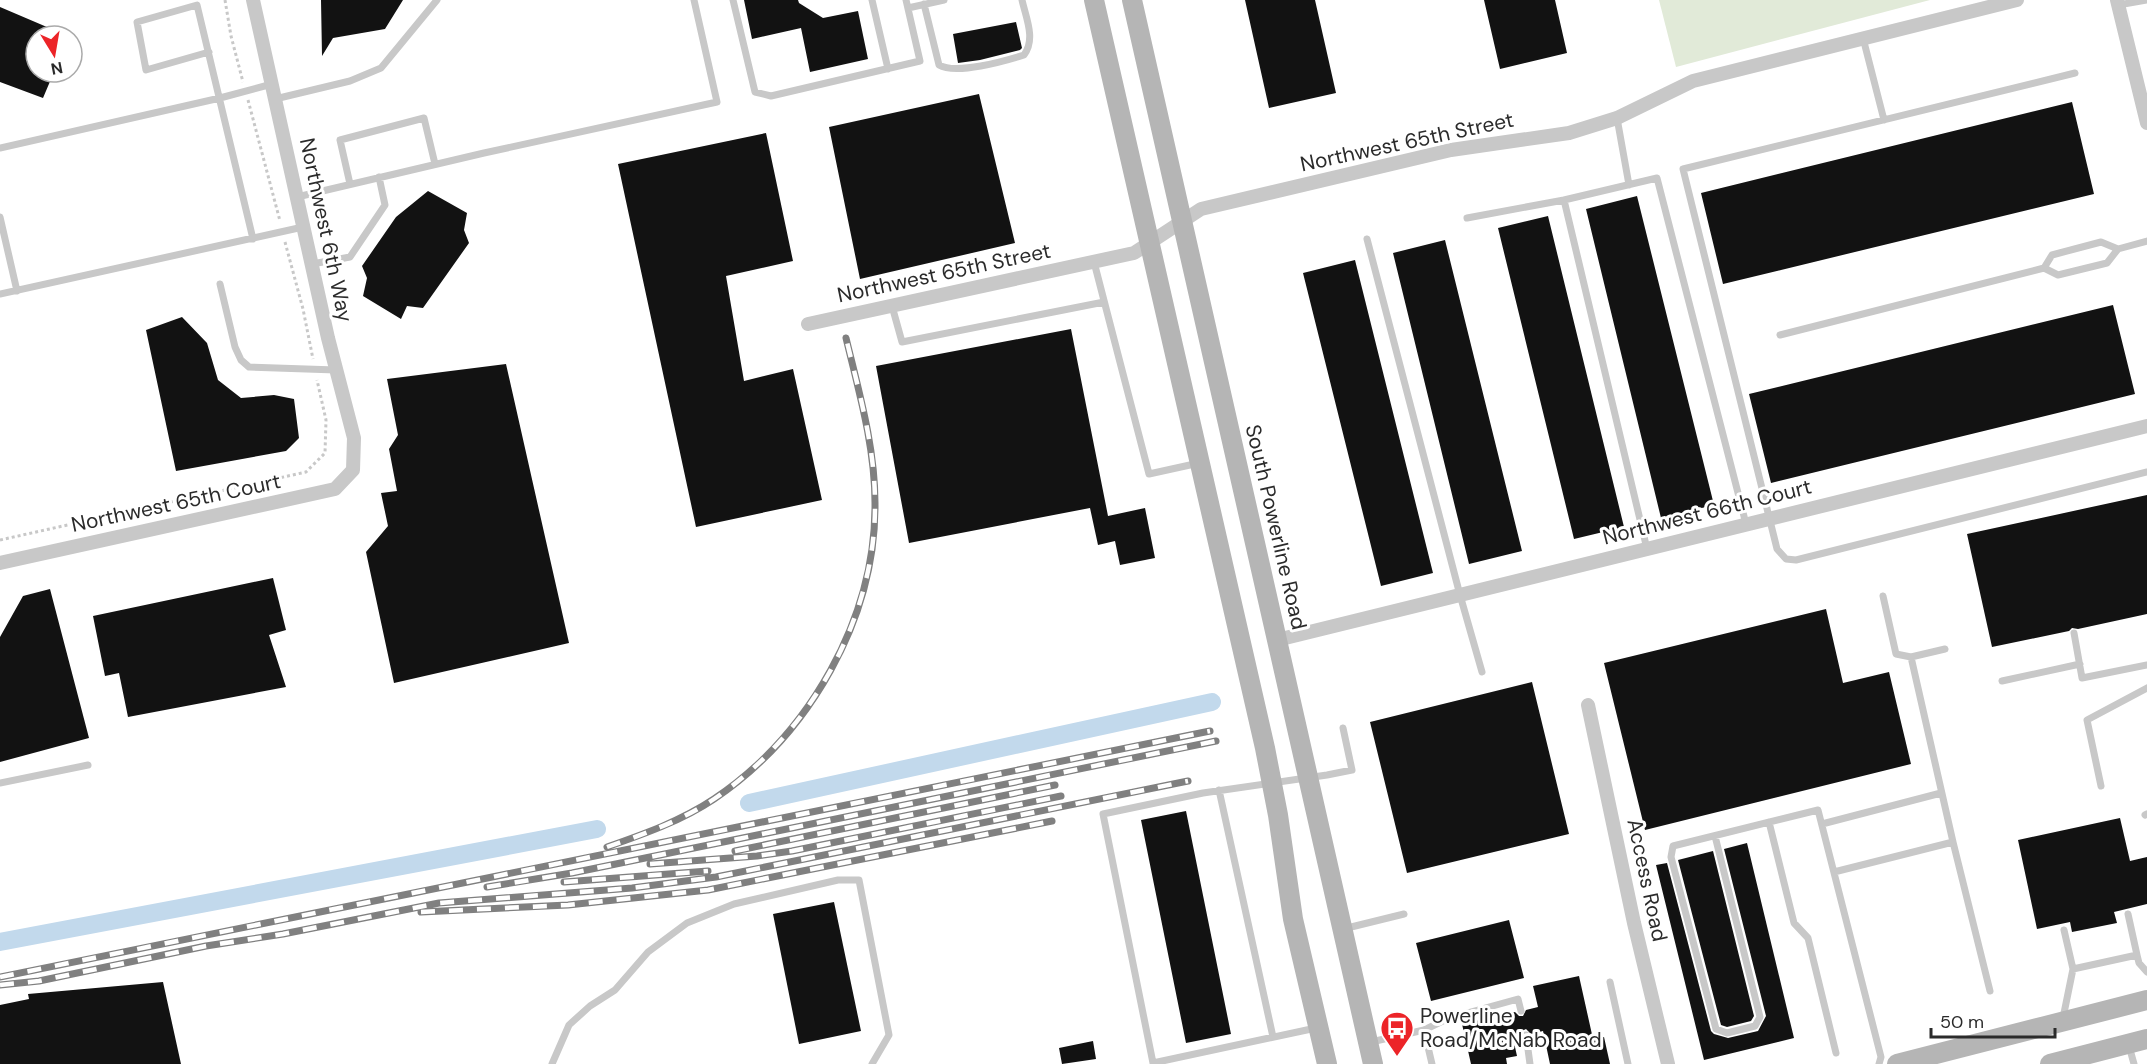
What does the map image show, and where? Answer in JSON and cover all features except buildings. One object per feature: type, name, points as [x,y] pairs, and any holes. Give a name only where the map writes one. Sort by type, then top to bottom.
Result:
[{"type":"main road","points":[[1094,0],[1272,783],[1288,890],[1327,1064]]},
{"type":"main road","name":"South Powerline Road","points":[[1132,0],[1373,1064]]},
{"type":"main road","points":[[1897,1064],[2147,1000]]},
{"type":"main road","points":[[2050,1064],[2138,1041]]},
{"type":"street","name":"Northwest 6th Way","points":[[253,0],[303,227],[354,438],[353,470]]},
{"type":"street","name":"Northwest 65th Street","points":[[808,324],[1134,253],[1201,209],[1451,150],[1569,133],[1617,118],[1693,81],[2017,0]]},
{"type":"street","points":[[2118,3],[2147,123]]},
{"type":"street","name":"Northwest 66th Court","points":[[1277,640],[2147,426]]},
{"type":"street","name":"Northwest 65th Court","points":[[0,563],[335,489],[353,470]]},
{"type":"street","name":"Access Road","points":[[1588,705],[1634,923],[1668,1064]]},
{"type":"lane","points":[[275,99],[350,81],[381,68],[437,0]]},
{"type":"lane","points":[[297,197],[717,102],[694,0]]},
{"type":"lane","points":[[732,0],[755,92],[771,96],[920,62],[907,4],[924,4],[944,0]]},
{"type":"lane","points":[[872,0],[888,69]]},
{"type":"lane","points":[[924,4],[939,65],[945,69],[957,69],[1024,55],[1030,45],[1031,37],[1022,0]]},
{"type":"lane","points":[[2118,3],[2147,0]]},
{"type":"lane","points":[[209,52],[146,70],[137,22],[197,5],[209,52],[253,239]]},
{"type":"lane","points":[[1863,38],[1884,120]]},
{"type":"lane","points":[[2075,73],[1683,169],[1769,519],[1777,549],[1786,559],[1796,560],[2147,472]]},
{"type":"lane","points":[[0,148],[272,84]]},
{"type":"lane","points":[[350,184],[340,140],[424,118],[435,164]]},
{"type":"lane","points":[[1617,118],[1629,185]]},
{"type":"lane","points":[[312,264],[350,257],[385,205],[379,177]]},
{"type":"lane","points":[[1467,218],[1564,200],[1657,178],[1746,524]]},
{"type":"lane","points":[[1564,200],[1647,549]]},
{"type":"lane","points":[[0,218],[17,291]]},
{"type":"lane","points":[[0,294],[303,227]]},
{"type":"lane","points":[[1367,239],[1482,672]]},
{"type":"lane","points":[[1780,335],[2044,268],[2058,275],[2107,262],[2118,249],[2147,241]]},
{"type":"lane","points":[[2044,268],[2052,255],[2101,242],[2118,249]]},
{"type":"lane","points":[[1094,262],[1149,474],[1199,463]]},
{"type":"lane","points":[[220,284],[235,346],[241,360],[249,367],[336,370]]},
{"type":"lane","points":[[892,306],[902,342],[1104,302]]},
{"type":"lane","points":[[1883,596],[1896,654],[1911,657],[1946,649]]},
{"type":"lane","points":[[2074,633],[2082,678],[2147,665]]},
{"type":"lane","points":[[1911,657],[1941,793],[1990,991]]},
{"type":"lane","points":[[2002,681],[2080,664]]},
{"type":"lane","points":[[2101,786],[2087,720],[2147,688]]},
{"type":"lane","points":[[1318,1027],[1153,1063],[1103,814],[1219,790],[1352,770],[1342,728]]},
{"type":"lane","points":[[0,783],[88,765]]},
{"type":"lane","points":[[1219,790],[1273,1037]]},
{"type":"lane","points":[[1822,824],[1941,793]]},
{"type":"lane","points":[[1715,836],[1760,1017],[1755,1026],[1727,1033],[1716,1029],[1671,857],[1673,846],[1818,810],[1881,1057],[1879,1064]]},
{"type":"lane","points":[[1769,822],[1794,923],[1808,938],[1836,1053]]},
{"type":"lane","points":[[1834,872],[1953,842]]},
{"type":"lane","points":[[552,1064],[569,1025],[615,990],[648,951],[687,923],[734,904],[838,880],[859,880],[889,1035],[872,1064]]},
{"type":"lane","points":[[1342,929],[1404,914]]},
{"type":"lane","points":[[2128,914],[2139,963],[2147,972]]},
{"type":"lane","points":[[2063,1022],[2073,969],[2064,930]]},
{"type":"lane","points":[[2073,969],[2137,955]]},
{"type":"lane","points":[[1611,982],[1628,1064]]},
{"type":"lane","points":[[1368,1043],[1424,1030],[1449,1018],[1518,999],[1521,1011]]},
{"type":"lane","points":[[1424,1030],[1432,1064]]},
{"type":"lane","points":[[1526,1035],[1530,1064]]},
{"type":"lane","points":[[2134,1064],[2138,1041]]},
{"type":"green space","points":[[1659,0],[1930,0],[1676,67]]},
{"type":"waterway","points":[[749,803],[1212,702]]},
{"type":"waterway","points":[[0,942],[597,829]]},
{"type":"railway","points":[[607,847],[689,814],[714,799],[748,773],[779,742],[807,708],[850,631],[864,589],[872,546],[875,503],[869,440],[846,338]]},
{"type":"railway","points":[[0,977],[1210,731]]},
{"type":"railway","points":[[487,887],[572,873],[1216,741]]},
{"type":"railway","points":[[0,985],[39,981],[206,946],[283,934],[439,903],[632,888],[716,877],[1188,781]]},
{"type":"railway","points":[[735,851],[1055,785]]},
{"type":"railway","points":[[650,864],[792,851],[1061,796]]},
{"type":"railway","points":[[421,912],[568,905],[708,890],[1052,821]]},
{"type":"railway","points":[[564,882],[708,871]]},
{"type":"place","name":"Powerline Road/McNab Road","points":[[1397,1057]]}]
